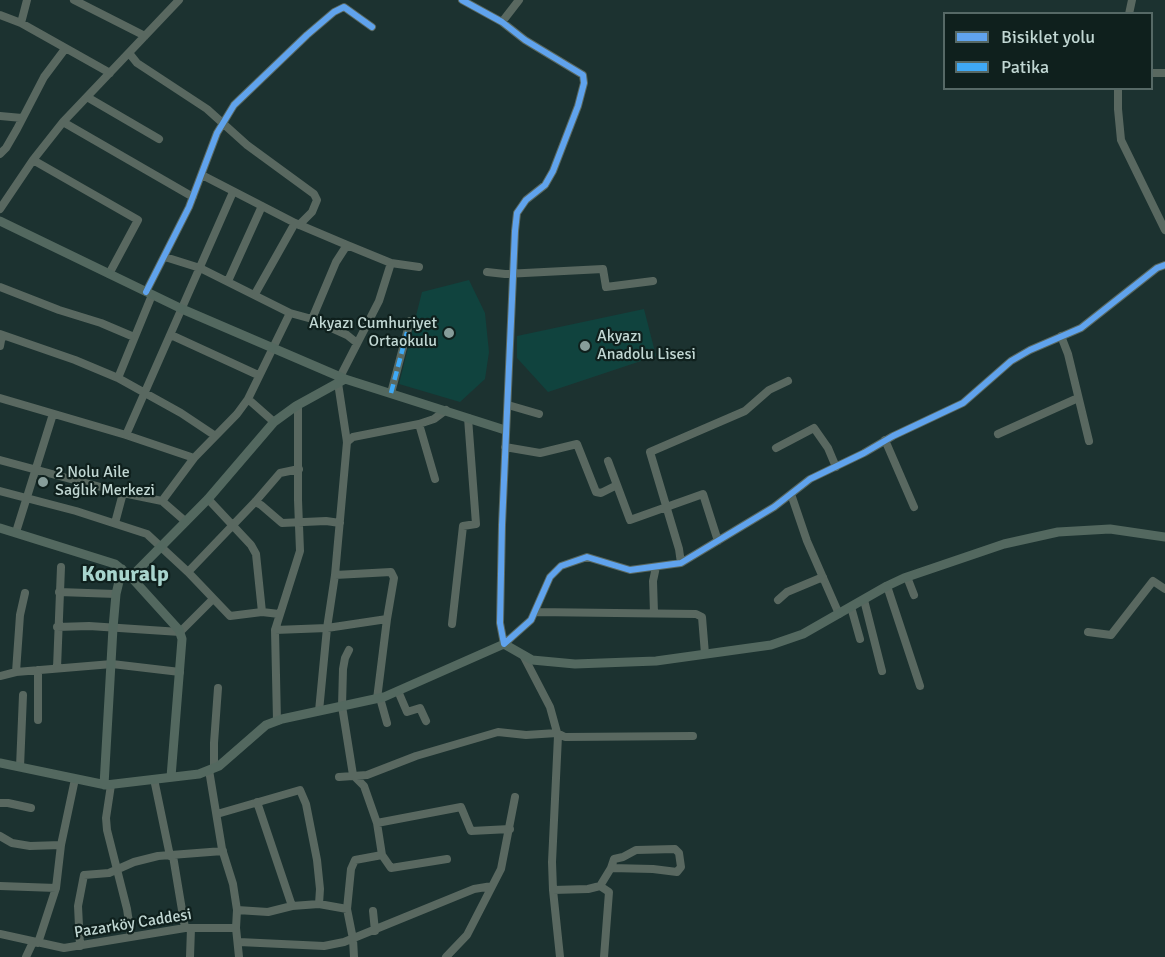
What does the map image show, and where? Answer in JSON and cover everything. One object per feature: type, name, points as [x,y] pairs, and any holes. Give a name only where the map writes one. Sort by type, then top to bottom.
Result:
[{"type":"main road","points":[[0,221],[182,309],[341,380],[392,393],[505,430]]},
{"type":"main road","points":[[131,577],[208,499],[274,422],[341,380]]},
{"type":"main road","points":[[0,528],[115,564],[131,577],[180,632],[182,639],[180,672],[171,777]]},
{"type":"main road","points":[[0,763],[107,785],[200,774],[219,766],[266,725],[378,698],[504,644],[532,660],[575,664],[656,661],[771,645],[803,634],[907,577],[1004,544],[1058,532],[1110,529],[1165,537]]},
{"type":"main road","points":[[107,785],[113,628],[116,594],[122,569]]},
{"type":"street","points":[[21,23],[27,0]]},
{"type":"street","points":[[74,0],[145,36]]},
{"type":"street","points":[[0,209],[33,160],[63,122],[179,0]]},
{"type":"street","points":[[462,0],[502,22],[525,40],[583,75],[584,83],[578,106],[553,171],[545,185],[526,201],[518,213],[512,273],[505,430],[500,624],[504,644]]},
{"type":"street","points":[[502,22],[519,0]]},
{"type":"street","points":[[118,378],[149,293],[202,175],[217,133],[234,105],[307,34],[334,12],[344,8],[372,27]]},
{"type":"street","points":[[0,15],[21,23],[110,73]]},
{"type":"street","points":[[0,153],[6,148],[44,77],[65,49]]},
{"type":"street","points":[[129,53],[137,63],[191,98],[247,145],[314,194],[317,200],[312,212],[297,224],[255,294]]},
{"type":"street","points":[[1118,90],[1121,140],[1165,230]]},
{"type":"street","points":[[87,97],[159,138]]},
{"type":"street","points":[[0,116],[22,118]]},
{"type":"street","points":[[63,122],[193,196]]},
{"type":"street","points":[[33,160],[138,220],[109,274]]},
{"type":"street","points":[[202,175],[297,224],[391,262],[419,267]]},
{"type":"street","points":[[126,435],[233,192]]},
{"type":"street","points":[[228,282],[262,206]]},
{"type":"street","points":[[312,319],[336,262],[347,245]]},
{"type":"street","points":[[165,257],[200,268],[290,313],[312,319],[347,335],[357,343]]},
{"type":"street","points":[[319,711],[347,442],[341,380],[379,301],[391,262]]},
{"type":"street","points":[[504,644],[531,620],[550,577],[561,566],[587,557],[630,570],[681,564],[774,507],[810,479],[963,403],[1011,361],[1030,350],[1081,328],[1157,268],[1165,265]]},
{"type":"street","points":[[487,272],[603,269],[606,287],[653,281]]},
{"type":"street","points":[[0,287],[134,337]]},
{"type":"street","points":[[162,501],[194,458],[237,414],[248,399],[290,313]]},
{"type":"street","points":[[392,393],[410,321]]},
{"type":"street","points":[[0,346],[1,334],[75,360],[118,378],[214,435]]},
{"type":"street","points":[[171,335],[258,375]]},
{"type":"street","points":[[1061,336],[1068,354],[1089,441]]},
{"type":"street","points":[[681,564],[650,452],[745,411],[769,390],[788,381]]},
{"type":"street","points":[[0,398],[126,435],[194,458]]},
{"type":"street","points":[[998,434],[1078,398]]},
{"type":"street","points":[[248,399],[274,422]]},
{"type":"street","points":[[277,721],[274,630],[300,551],[298,405]]},
{"type":"street","points":[[507,405],[538,414]]},
{"type":"street","points":[[347,442],[353,437],[419,424],[446,410]]},
{"type":"street","points":[[16,532],[53,414]]},
{"type":"street","points":[[452,624],[463,526],[476,524],[468,418]]},
{"type":"street","points":[[419,424],[435,479]]},
{"type":"street","points":[[776,447],[814,428],[828,448],[836,467]]},
{"type":"street","points":[[885,440],[914,507]]},
{"type":"street","points":[[505,447],[540,453],[577,444],[596,492],[601,493],[617,485]]},
{"type":"street","points":[[0,460],[123,493],[162,501],[185,521]]},
{"type":"street","points":[[608,461],[630,520],[703,494],[718,541]]},
{"type":"street","points":[[188,572],[280,473],[298,469]]},
{"type":"street","points":[[0,491],[147,534],[230,616],[262,612],[279,614]]},
{"type":"street","points":[[115,524],[123,493]]},
{"type":"street","points":[[791,494],[839,614]]},
{"type":"street","points":[[208,499],[251,545],[256,554],[262,612]]},
{"type":"street","points":[[255,502],[282,523],[326,521],[340,523]]},
{"type":"street","points":[[57,668],[61,567]]},
{"type":"street","points":[[654,613],[653,581],[657,567]]},
{"type":"street","points":[[335,574],[392,572],[394,578],[378,698],[387,723]]},
{"type":"street","points":[[778,600],[787,592],[823,577]]},
{"type":"street","points":[[907,577],[914,594]]},
{"type":"street","points":[[1088,632],[1111,635],[1153,581],[1164,587]]},
{"type":"street","points":[[887,586],[920,686]]},
{"type":"street","points":[[16,672],[20,615],[25,592]]},
{"type":"street","points":[[59,592],[116,594]]},
{"type":"street","points":[[57,627],[180,632],[213,599]]},
{"type":"street","points":[[864,600],[882,671]]},
{"type":"street","points":[[851,607],[860,639]]},
{"type":"street","points":[[535,612],[696,614],[702,617],[705,654]]},
{"type":"street","points":[[274,630],[327,628],[381,622],[387,619]]},
{"type":"street","points":[[349,650],[343,669],[342,706],[353,775],[364,786],[377,822],[382,855],[391,868],[447,859]]},
{"type":"street","points":[[522,654],[550,706],[557,733],[552,862],[560,957]]},
{"type":"street","points":[[0,676],[16,672],[112,664],[180,672]]},
{"type":"street","points":[[38,670],[38,720]]},
{"type":"street","points":[[218,688],[212,769],[222,851],[233,884],[237,910],[239,957]]},
{"type":"street","points":[[398,691],[407,712],[420,708],[426,721]]},
{"type":"street","points":[[20,767],[23,695]]},
{"type":"street","points":[[339,777],[367,775],[416,756],[498,732],[526,735],[557,733],[565,737],[591,738],[693,736]]},
{"type":"street","points":[[27,957],[36,942],[56,888],[61,845],[75,779]]},
{"type":"street","points":[[154,779],[188,928],[190,957]]},
{"type":"street","points":[[107,785],[107,824],[131,936]]},
{"type":"street","points":[[217,814],[300,790],[306,804],[317,860],[319,904]]},
{"type":"street","points":[[446,957],[467,935],[501,868],[515,797]]},
{"type":"street","points":[[0,803],[8,802],[31,808]]},
{"type":"street","points":[[257,802],[292,906]]},
{"type":"street","points":[[377,822],[461,807],[471,831],[510,829]]},
{"type":"street","points":[[0,836],[12,843],[30,846],[61,845]]},
{"type":"street","points":[[553,890],[588,889],[600,886],[614,859],[636,850],[675,849],[679,853],[681,867],[677,872],[611,868]]},
{"type":"street","points":[[80,946],[78,906],[84,875],[109,873],[134,862],[158,856],[222,851]]},
{"type":"street","points":[[354,957],[347,909],[351,869],[355,860],[382,855]]},
{"type":"street","points":[[0,886],[56,888]]},
{"type":"street","points":[[239,942],[324,946],[353,939],[474,889],[492,886]]},
{"type":"street","points":[[600,886],[609,892],[603,957]]},
{"type":"street","points":[[237,910],[268,912],[292,906],[319,904],[347,909]]},
{"type":"street","points":[[373,911],[375,930]]},
{"type":"street","name":"Pazarköy Caddesi","points":[[0,934],[36,942],[64,953],[80,946],[131,936],[188,928],[236,928]]},
{"type":"shaded area","name":"Akyazı Cumhuriyet Ortaokulu","points":[[469,280],[485,313],[489,352],[485,379],[460,402],[399,384],[422,292]]},
{"type":"shaded area","name":"Akyazı Anadolu Lisesi","points":[[644,309],[656,356],[548,392],[517,358],[517,336]]},
{"type":"marked path","points":[[391,393],[410,321]]},
{"type":"cycle path","points":[[462,0],[502,22],[525,40],[583,75],[584,83],[578,106],[553,171],[545,185],[526,200],[517,213],[502,525],[500,623],[504,644],[531,620],[550,577],[561,566],[587,557],[630,570],[681,563],[774,507],[810,479],[963,403],[1011,361],[1030,350],[1081,328],[1157,268],[1165,265]]},
{"type":"cycle path","points":[[146,292],[189,207],[217,133],[234,105],[334,12],[344,7],[372,27]]},
{"type":"place","name":"Akyazı Cumhuriyet Ortaokulu","points":[[449,333]]},
{"type":"place","name":"Akyazı Anadolu Lisesi","points":[[585,346]]},
{"type":"place","name":"2 Nolu Aile Sağlık Merkezi","points":[[43,482]]},
{"type":"district","name":"Konuralp","points":[[125,575]]}]
